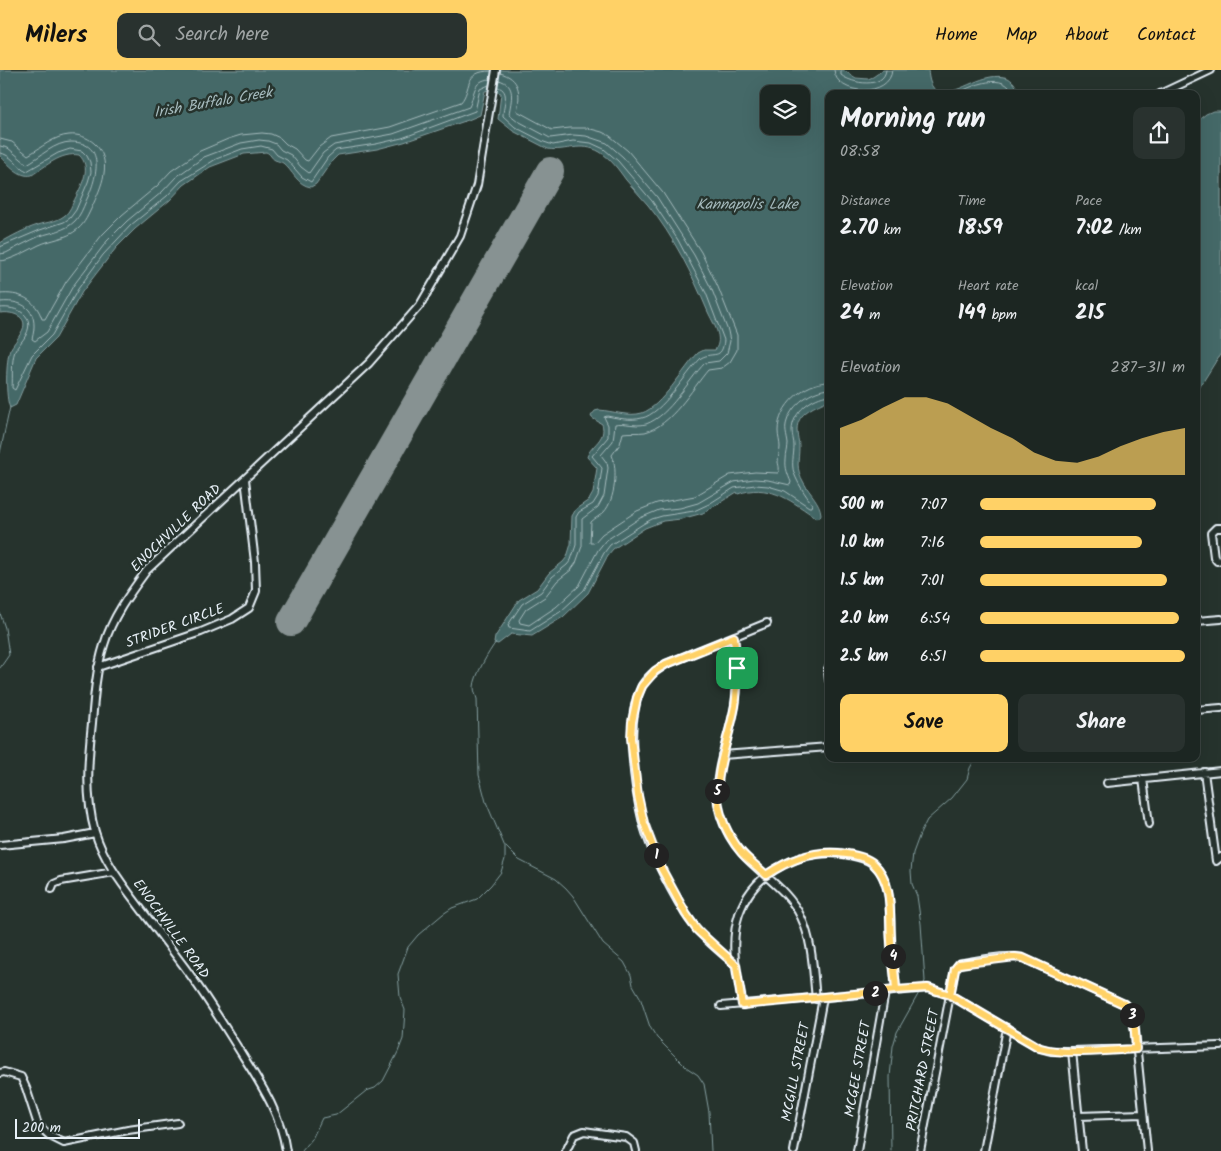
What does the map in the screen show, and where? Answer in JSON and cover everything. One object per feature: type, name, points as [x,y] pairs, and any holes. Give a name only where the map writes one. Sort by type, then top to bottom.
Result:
[{"type":"street","name":"ENOCHVILLE ROAD","points":[[286,1151],[276,1112],[248,1063],[182,964],[114,872],[95,833],[87,780],[98,668],[112,624],[130,593],[147,570],[369,363],[420,305],[460,236],[477,185],[496,70]]},
{"type":"street","points":[[1168,90],[1211,70]]},
{"type":"street","name":"STRIDER CIRCLE","points":[[98,668],[201,632],[232,619],[249,608],[256,591],[245,479]]},
{"type":"street","points":[[1219,560],[1214,557],[1211,533],[1216,528],[1221,528]]},
{"type":"street","points":[[1200,621],[1221,618]]},
{"type":"street","points":[[736,965],[697,930],[661,868],[644,823],[638,796],[631,738],[632,722],[637,698],[642,686],[655,671],[666,664],[767,623]]},
{"type":"street","name":"MCGILL STREET","points":[[734,637],[737,685],[735,705],[717,777],[717,797],[721,817],[729,834],[742,853],[788,898],[800,915],[808,940],[820,998],[794,1151]]},
{"type":"street","points":[[1200,710],[1221,708]]},
{"type":"street","points":[[722,755],[825,747]]},
{"type":"street","points":[[1106,783],[1221,771]]},
{"type":"street","points":[[1204,772],[1219,859]]},
{"type":"street","points":[[1143,778],[1149,824]]},
{"type":"street","points":[[0,845],[64,839],[95,833]]},
{"type":"street","points":[[742,1005],[734,942],[739,914],[744,902],[751,891],[766,875],[810,854],[825,852],[860,857],[874,863],[882,874],[887,886],[890,910],[896,990]]},
{"type":"street","points":[[52,889],[54,884],[62,881],[114,872]]},
{"type":"street","name":"PRITCHARD STREET","points":[[920,1151],[955,969],[959,964],[1015,957],[1023,958],[1124,1004],[1131,1011],[1134,1022],[1136,1049]]},
{"type":"street","points":[[721,1006],[928,988],[950,995],[1040,1048],[1051,1051],[1072,1052],[1221,1046]]},
{"type":"street","name":"MCGEE STREET","points":[[857,1151],[885,992]]},
{"type":"street","points":[[984,1151],[1007,1028]]},
{"type":"street","points":[[1136,1049],[1146,1151]]},
{"type":"street","points":[[1072,1052],[1082,1151]]},
{"type":"street","points":[[0,1073],[4,1072],[21,1077],[38,1125],[50,1136],[64,1143],[128,1130],[178,1123]]},
{"type":"street","points":[[1078,1116],[1143,1114]]},
{"type":"street","points":[[566,1151],[574,1135],[584,1131],[626,1137],[634,1143],[636,1151]]},
{"type":"water","name":"Kannapolis Lake","points":[[0,70],[843,70],[856,78],[868,79],[883,70],[928,70],[930,83],[936,90],[825,90],[825,402],[813,407],[804,414],[800,419],[797,430],[799,473],[819,506],[820,517],[816,518],[795,503],[777,494],[759,490],[738,494],[737,492],[703,513],[681,519],[663,521],[645,528],[613,549],[588,593],[563,617],[532,636],[511,634],[498,644],[494,643],[495,637],[519,600],[537,589],[549,573],[567,557],[571,544],[572,516],[576,509],[589,500],[593,493],[597,468],[587,457],[601,438],[603,429],[602,424],[591,416],[595,411],[599,410],[637,414],[649,409],[664,395],[698,353],[704,350],[715,350],[718,341],[715,326],[674,243],[648,205],[611,161],[600,152],[586,147],[548,149],[513,131],[498,119],[501,93],[489,90],[485,91],[480,115],[404,142],[377,149],[338,155],[316,184],[311,187],[302,184],[283,163],[274,159],[266,152],[244,154],[210,167],[184,185],[116,248],[82,292],[56,338],[36,358],[16,405],[10,408],[7,388],[9,355],[11,348],[24,327],[24,323],[15,314],[0,313],[0,243],[38,225],[58,220],[66,214],[81,187],[85,176],[85,165],[79,155],[72,155],[48,164],[32,175],[14,170],[0,156]]},
{"type":"water","name":"Kannapolis Lake","points":[[999,76],[1012,81],[1017,90],[956,90],[990,77]]},
{"type":"water","points":[[1213,111],[1221,111],[1221,353],[1200,387],[1200,119]]},
{"type":"waterway","points":[[0,453],[10,407]]},
{"type":"waterway","points":[[0,613],[5,628],[9,655],[0,668]]},
{"type":"waterway","points":[[302,1151],[312,1139],[322,1118],[336,1115],[366,1091],[375,1088],[383,1081],[403,1039],[405,1010],[400,997],[398,974],[408,947],[418,935],[443,914],[452,908],[477,899],[501,872],[505,859],[505,847],[486,802],[479,775],[477,699],[474,687],[479,671],[496,642]]},
{"type":"waterway","points":[[923,986],[925,981],[921,924],[911,871],[913,853],[927,820],[952,798],[967,779],[973,762]]},
{"type":"waterway","points":[[506,847],[519,860],[556,879],[566,888],[603,944],[624,962],[640,997],[650,1027],[657,1038],[686,1067],[698,1075],[704,1084],[709,1112],[711,1151]]},
{"type":"waterway","points":[[891,1151],[890,1077],[893,1046],[897,1032],[920,991]]},
{"type":"runway","points":[[291,622],[550,171]]},
{"type":"route","points":[[737,668],[734,637],[666,664],[655,671],[642,686],[637,698],[631,738],[638,796],[644,823],[661,868],[697,930],[736,965],[742,1005],[928,988],[950,995],[1040,1048],[1051,1051],[1072,1052],[1136,1049],[1134,1022],[1131,1011],[1124,1004],[1023,958],[1015,957],[959,964],[955,969],[950,995],[928,988],[896,990],[887,886],[882,874],[874,863],[860,857],[825,852],[799,858],[766,875],[742,853],[729,834],[721,817],[717,797],[717,777],[735,705],[737,668]]},
{"type":"water label","name":"Irish Buffalo Creek","points":[[213,103]]}]
